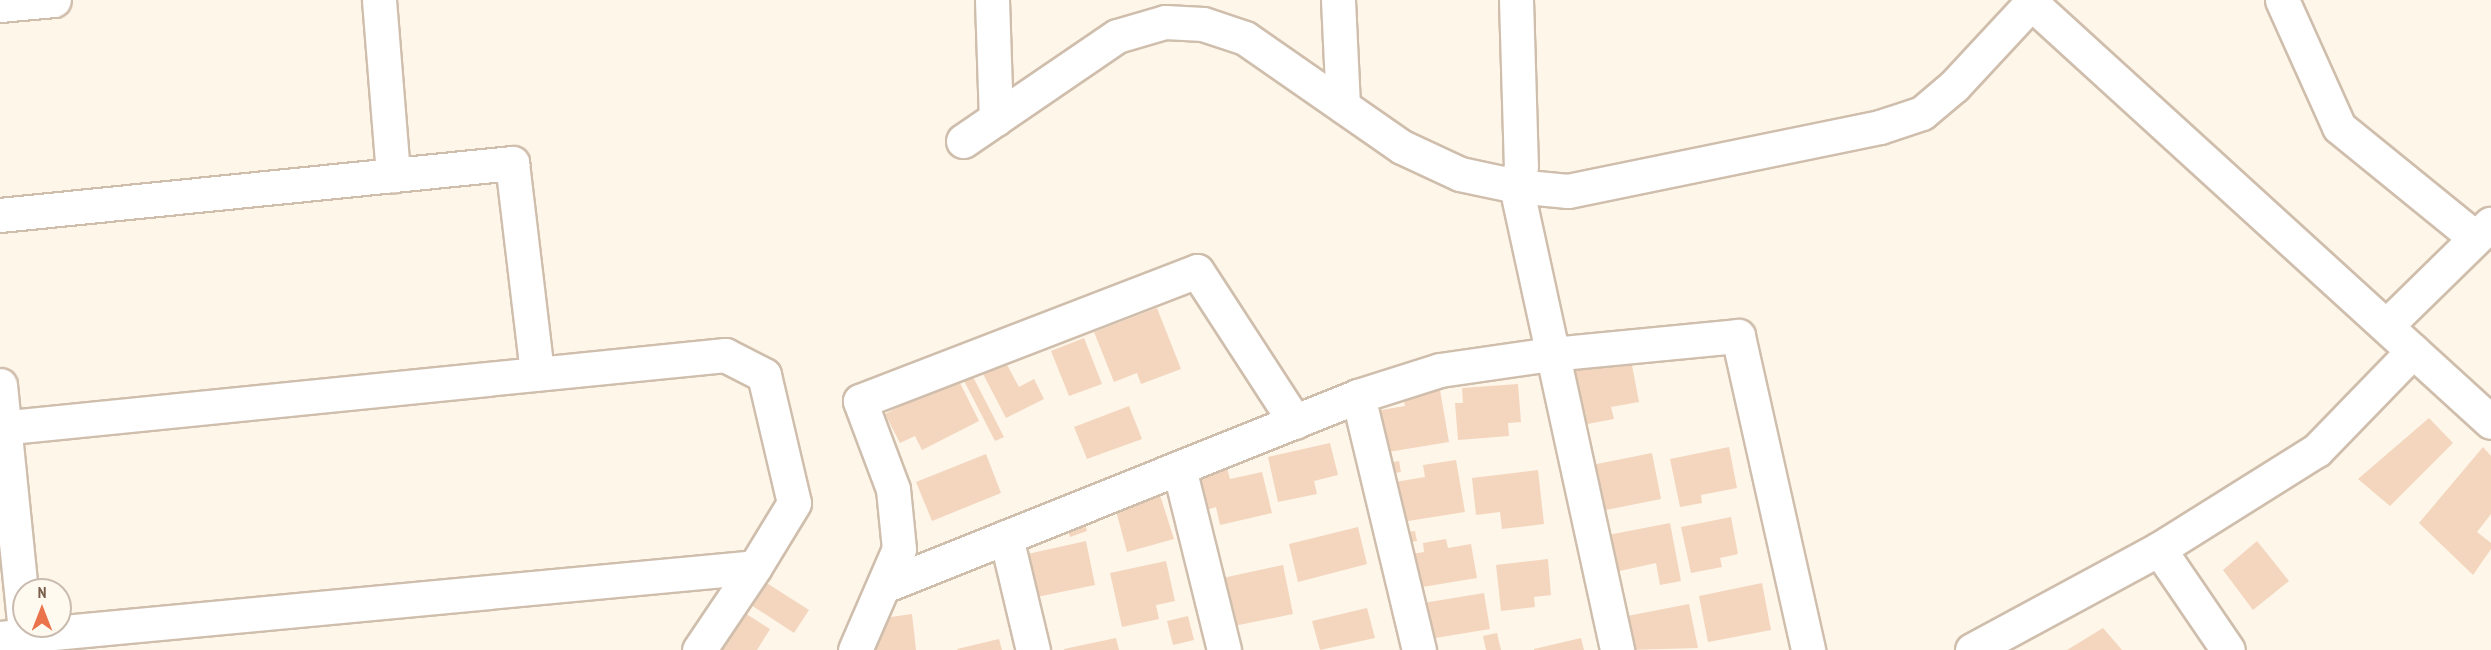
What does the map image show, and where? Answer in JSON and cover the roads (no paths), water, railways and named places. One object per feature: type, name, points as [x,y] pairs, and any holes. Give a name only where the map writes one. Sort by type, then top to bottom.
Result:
[{"type":"street","points":[[0,5],[54,0]]},
{"type":"street","points":[[379,0],[393,175]]},
{"type":"street","points":[[992,0],[996,118]]},
{"type":"street","points":[[1338,0],[1343,106]]},
{"type":"street","points":[[1516,0],[1521,166],[1516,186],[1617,650]]},
{"type":"street","points":[[2282,0],[2339,127],[2482,230],[2386,326]]},
{"type":"street","points":[[963,141],[1117,36],[1165,11],[1245,38],[1411,152],[1460,174],[1516,186],[1568,191],[1880,127],[1922,113],[1954,86],[2030,1],[2491,422]]},
{"type":"street","points":[[0,215],[512,164],[537,374]]},
{"type":"street","points":[[855,650],[885,586],[898,549],[893,489],[860,401],[1197,271],[1295,422]]},
{"type":"street","points":[[885,586],[1358,396],[1440,370],[1551,354],[1738,336],[1808,650]]},
{"type":"street","points":[[1983,648],[2159,549],[2317,450],[2413,351]]},
{"type":"street","points":[[2,428],[724,355],[764,375],[794,503],[755,567],[699,650]]},
{"type":"street","points":[[0,386],[15,578]]},
{"type":"street","points":[[1358,396],[1419,650]]},
{"type":"street","points":[[1179,468],[1224,650]]},
{"type":"street","points":[[1006,537],[1034,650]]},
{"type":"street","points":[[2159,549],[2228,650]]},
{"type":"street","points":[[72,629],[755,567]]}]
